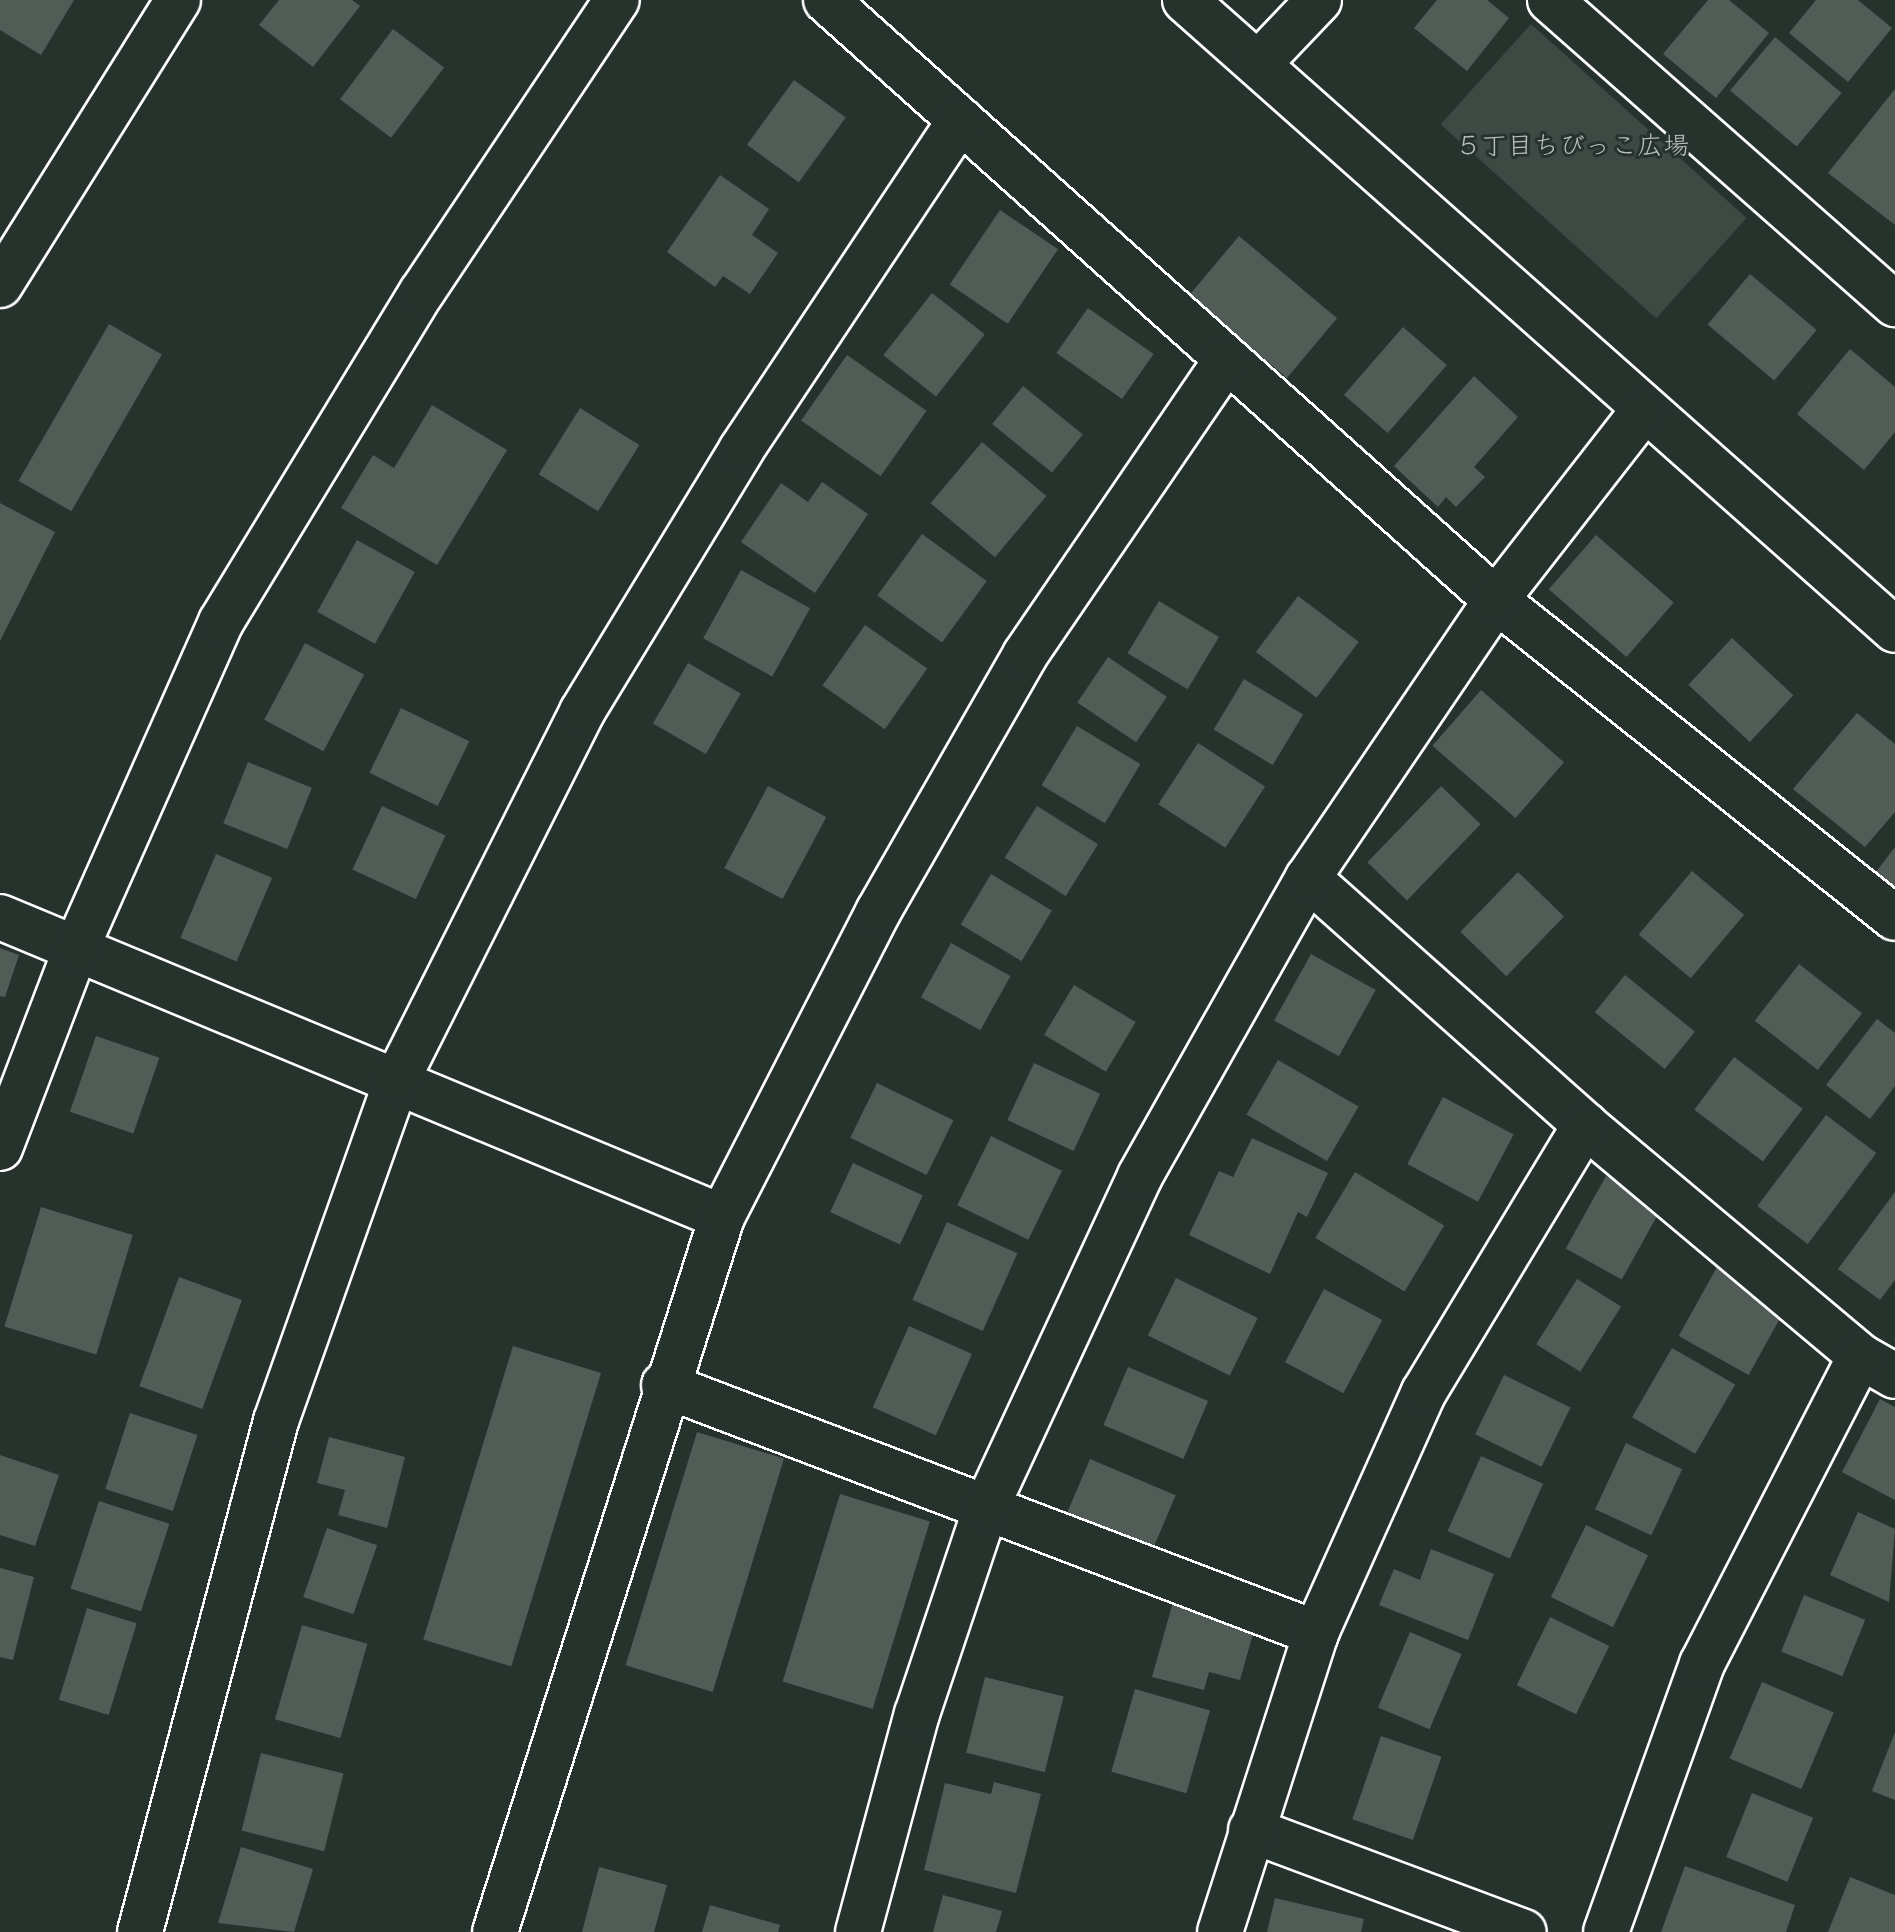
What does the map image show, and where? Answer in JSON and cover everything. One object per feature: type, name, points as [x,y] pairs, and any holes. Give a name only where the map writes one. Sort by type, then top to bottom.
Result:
[{"type":"street","points":[[0,285],[178,0]]},
{"type":"street","points":[[0,1148],[76,949],[221,622],[422,292],[617,0]]},
{"type":"street","points":[[826,0],[1496,600],[1895,918]]},
{"type":"street","points":[[1185,0],[1259,63],[1643,411],[1895,630]]},
{"type":"street","points":[[1259,63],[1319,0]]},
{"type":"street","points":[[1550,0],[1895,304]]},
{"type":"street","points":[[140,1932],[276,1421],[396,1082],[582,712],[741,450],[960,120]]},
{"type":"street","points":[[495,1932],[664,1385],[722,1217],[878,912],[1025,655],[1227,359]]},
{"type":"street","points":[[858,1932],[917,1714],[986,1508],[1140,1176],[1308,878],[1496,600],[1643,411]]},
{"type":"street","points":[[1308,878],[1585,1125],[1878,1366],[1702,1664],[1606,1932]]},
{"type":"street","points":[[0,917],[722,1217]]},
{"type":"street","points":[[1220,1932],[1316,1633],[1424,1392],[1585,1125]]},
{"type":"street","points":[[664,1385],[1316,1633]]},
{"type":"street","points":[[1251,1830],[1524,1932]]},
{"type":"green space","name":"５丁目ちびっこ広場","points":[[1531,24],[1747,218],[1656,318],[1441,124]]},
{"type":"building","points":[[0,0],[74,0],[41,55],[0,30]]},
{"type":"building","points":[[279,0],[352,0],[360,6],[313,67],[259,25]]},
{"type":"building","points":[[1437,0],[1487,0],[1509,18],[1467,71],[1414,28]]},
{"type":"building","points":[[1708,0],[1729,0],[1769,33],[1716,98],[1663,54]]},
{"type":"building","points":[[1816,0],[1858,0],[1892,28],[1848,82],[1789,33]]},
{"type":"building","points":[[393,29],[444,68],[391,138],[340,99]]},
{"type":"building","points":[[1775,37],[1842,93],[1797,147],[1730,91]]},
{"type":"building","points":[[794,80],[846,118],[799,182],[747,145]]},
{"type":"building","points":[[1895,89],[1895,225],[1828,173]]},
{"type":"building","points":[[720,175],[769,209],[752,235],[778,253],[750,294],[723,276],[715,287],[667,252]]},
{"type":"building","points":[[1000,210],[1058,249],[1008,324],[950,285]]},
{"type":"building","points":[[1239,236],[1337,318],[1287,378],[1189,296]]},
{"type":"building","points":[[1750,274],[1817,330],[1774,380],[1708,325]]},
{"type":"building","points":[[932,293],[985,334],[936,397],[883,355]]},
{"type":"building","points":[[1088,308],[1154,354],[1122,399],[1056,353]]},
{"type":"building","points":[[109,324],[162,354],[71,511],[18,481]]},
{"type":"building","points":[[1403,327],[1447,365],[1388,433],[1344,395]]},
{"type":"building","points":[[1850,349],[1895,387],[1895,432],[1864,470],[1797,414]]},
{"type":"building","points":[[847,355],[926,411],[881,476],[801,421]]},
{"type":"building","points":[[1474,376],[1518,417],[1474,467],[1485,477],[1456,507],[1446,497],[1438,507],[1394,466]]},
{"type":"building","points":[[1023,386],[1083,434],[1052,473],[992,424]]},
{"type":"building","points":[[432,405],[507,450],[437,565],[341,508],[373,455],[394,468]]},
{"type":"building","points":[[580,408],[639,445],[598,511],[539,474]]},
{"type":"building","points":[[982,442],[1046,496],[995,557],[931,503]]},
{"type":"building","points":[[822,482],[868,514],[815,593],[741,542],[781,483],[808,502]]},
{"type":"building","points":[[0,503],[55,532],[0,641]]},
{"type":"building","points":[[922,534],[987,581],[942,643],[877,595]]},
{"type":"building","points":[[1596,535],[1674,603],[1626,657],[1549,589]]},
{"type":"building","points":[[357,540],[415,572],[375,644],[317,612]]},
{"type":"building","points":[[741,570],[810,608],[772,677],[703,638]]},
{"type":"building","points":[[1298,596],[1359,642],[1317,698],[1256,652]]},
{"type":"building","points":[[1159,601],[1219,637],[1188,689],[1128,653]]},
{"type":"building","points":[[865,625],[927,669],[885,729],[823,686]]},
{"type":"building","points":[[1732,638],[1793,695],[1750,742],[1688,685]]},
{"type":"building","points":[[305,643],[364,674],[323,751],[264,720]]},
{"type":"building","points":[[1108,657],[1167,697],[1136,742],[1077,703]]},
{"type":"building","points":[[688,663],[741,694],[706,754],[653,724]]},
{"type":"building","points":[[1244,679],[1303,715],[1273,765],[1214,730]]},
{"type":"building","points":[[1481,690],[1564,762],[1515,818],[1432,746]]},
{"type":"building","points":[[401,708],[469,741],[438,806],[369,773]]},
{"type":"building","points":[[1857,713],[1895,744],[1895,812],[1865,847],[1793,789]]},
{"type":"building","points":[[1077,726],[1140,764],[1105,823],[1041,785]]},
{"type":"building","points":[[1198,743],[1265,787],[1225,848],[1158,804]]},
{"type":"building","points":[[248,762],[312,788],[287,849],[223,823]]},
{"type":"building","points":[[768,786],[826,817],[783,899],[724,868]]},
{"type":"building","points":[[1441,786],[1481,824],[1407,900],[1367,862]]},
{"type":"building","points":[[382,806],[445,836],[416,899],[352,869]]},
{"type":"building","points":[[1037,806],[1098,844],[1066,896],[1005,858]]},
{"type":"building","points":[[1895,847],[1895,908],[1866,885]]},
{"type":"building","points":[[216,854],[272,878],[237,962],[180,938]]},
{"type":"building","points":[[1692,871],[1744,915],[1691,978],[1639,935]]},
{"type":"building","points":[[1518,872],[1564,916],[1506,976],[1460,932]]},
{"type":"building","points":[[991,874],[1052,911],[1021,961],[961,925]]},
{"type":"building","points":[[951,943],[1010,976],[980,1030],[921,997]]},
{"type":"building","points":[[0,948],[19,955],[5,997],[0,996]]},
{"type":"building","points":[[1311,954],[1376,990],[1339,1056],[1274,1020]]},
{"type":"building","points":[[1799,964],[1862,1013],[1818,1070],[1755,1021]]},
{"type":"building","points":[[1625,975],[1695,1032],[1665,1069],[1595,1012]]},
{"type":"building","points":[[1074,985],[1136,1022],[1106,1072],[1044,1035]]},
{"type":"building","points":[[1877,1019],[1895,1033],[1895,1086],[1870,1119],[1826,1085]]},
{"type":"building","points":[[96,1036],[159,1058],[133,1133],[70,1112]]},
{"type":"building","points":[[1734,1057],[1803,1109],[1763,1161],[1694,1110]]},
{"type":"building","points":[[1278,1060],[1359,1106],[1327,1161],[1246,1115]]},
{"type":"building","points":[[1034,1063],[1100,1094],[1074,1151],[1007,1120]]},
{"type":"building","points":[[877,1083],[953,1120],[927,1175],[850,1138]]},
{"type":"building","points":[[1443,1097],[1514,1135],[1478,1202],[1407,1164]]},
{"type":"building","points":[[1826,1115],[1876,1153],[1808,1244],[1757,1206]]},
{"type":"building","points":[[991,1136],[1062,1171],[1028,1240],[957,1205]]},
{"type":"building","points":[[1252,1138],[1328,1173],[1307,1217],[1298,1212],[1270,1274],[1189,1235],[1219,1171],[1233,1177]]},
{"type":"building","points":[[853,1163],[923,1196],[900,1244],[830,1212]]},
{"type":"building","points":[[1355,1172],[1444,1226],[1404,1292],[1315,1238]]},
{"type":"building","points":[[1606,1176],[1662,1207],[1622,1280],[1566,1249]]},
{"type":"building","points":[[1895,1192],[1895,1280],[1880,1300],[1838,1269]]},
{"type":"building","points":[[41,1207],[133,1235],[96,1355],[4,1327]]},
{"type":"building","points":[[947,1222],[1017,1253],[983,1331],[912,1300]]},
{"type":"building","points":[[1717,1267],[1787,1306],[1749,1375],[1679,1336]]},
{"type":"building","points":[[179,1277],[242,1300],[202,1409],[139,1386]]},
{"type":"building","points":[[1176,1278],[1258,1318],[1230,1375],[1148,1336]]},
{"type":"building","points":[[1577,1279],[1621,1307],[1580,1372],[1536,1344]]},
{"type":"building","points":[[1324,1289],[1382,1320],[1343,1393],[1285,1362]]},
{"type":"building","points":[[909,1326],[972,1354],[936,1435],[873,1407]]},
{"type":"building","points":[[513,1346],[601,1373],[511,1666],[423,1640]]},
{"type":"building","points":[[1672,1348],[1735,1384],[1695,1454],[1632,1417]]},
{"type":"building","points":[[1128,1367],[1208,1401],[1183,1459],[1103,1425]]},
{"type":"building","points":[[1504,1375],[1571,1407],[1542,1467],[1475,1434]]},
{"type":"building","points":[[1880,1399],[1895,1407],[1895,1500],[1842,1472]]},
{"type":"building","points":[[130,1413],[198,1435],[173,1511],[105,1489]]},
{"type":"building","points":[[697,1432],[784,1459],[713,1692],[626,1665]]},
{"type":"building","points":[[329,1437],[405,1457],[387,1528],[338,1515],[345,1490],[317,1483]]},
{"type":"building","points":[[1626,1443],[1682,1469],[1651,1535],[1595,1509]]},
{"type":"building","points":[[0,1455],[59,1475],[35,1546],[0,1535]]},
{"type":"building","points":[[1481,1456],[1543,1484],[1510,1559],[1448,1531]]},
{"type":"building","points":[[1090,1459],[1176,1495],[1153,1550],[1067,1513]]},
{"type":"building","points":[[840,1494],[930,1521],[873,1709],[783,1681]]},
{"type":"building","points":[[99,1501],[169,1524],[141,1611],[71,1588]]},
{"type":"building","points":[[1858,1512],[1895,1529],[1889,1602],[1830,1575]]},
{"type":"building","points":[[1586,1525],[1648,1555],[1613,1627],[1551,1597]]},
{"type":"building","points":[[327,1528],[377,1545],[353,1614],[303,1597]]},
{"type":"building","points":[[1431,1549],[1494,1574],[1468,1640],[1379,1605],[1394,1569],[1420,1580]]},
{"type":"building","points":[[0,1568],[34,1577],[13,1660],[0,1657]]},
{"type":"building","points":[[1804,1595],[1865,1620],[1842,1676],[1781,1652]]},
{"type":"building","points":[[1173,1602],[1256,1623],[1240,1680],[1209,1672],[1204,1690],[1152,1677]]},
{"type":"building","points":[[87,1608],[137,1623],[109,1715],[59,1700]]},
{"type":"building","points":[[1550,1617],[1609,1646],[1576,1714],[1517,1685]]},
{"type":"building","points":[[302,1625],[367,1644],[340,1738],[275,1719]]},
{"type":"building","points":[[1410,1632],[1462,1654],[1430,1729],[1378,1707]]},
{"type":"building","points":[[985,1677],[1064,1697],[1045,1772],[966,1753]]},
{"type":"building","points":[[1762,1682],[1834,1712],[1801,1789],[1730,1758]]},
{"type":"building","points":[[1135,1689],[1210,1710],[1186,1793],[1111,1772]]},
{"type":"building","points":[[1895,1732],[1895,1800],[1872,1791]]},
{"type":"building","points":[[1381,1736],[1442,1757],[1413,1840],[1352,1819]]},
{"type":"building","points":[[261,1753],[343,1774],[324,1851],[242,1831]]},
{"type":"building","points":[[994,1782],[1041,1794],[1016,1893],[924,1870],[945,1783],[991,1794]]},
{"type":"building","points":[[1752,1793],[1813,1818],[1787,1882],[1726,1857]]},
{"type":"building","points":[[241,1847],[313,1869],[294,1932],[218,1923]]},
{"type":"building","points":[[1685,1866],[1795,1905],[1786,1932],[1661,1932]]},
{"type":"building","points":[[599,1867],[667,1885],[654,1932],[582,1932]]},
{"type":"building","points":[[1850,1877],[1895,1895],[1895,1932],[1828,1932]]},
{"type":"building","points":[[943,1895],[1002,1911],[996,1932],[933,1932]]},
{"type":"building","points":[[1275,1898],[1364,1919],[1361,1932],[1267,1932]]},
{"type":"building","points":[[710,1905],[780,1925],[778,1932],[702,1932]]}]
